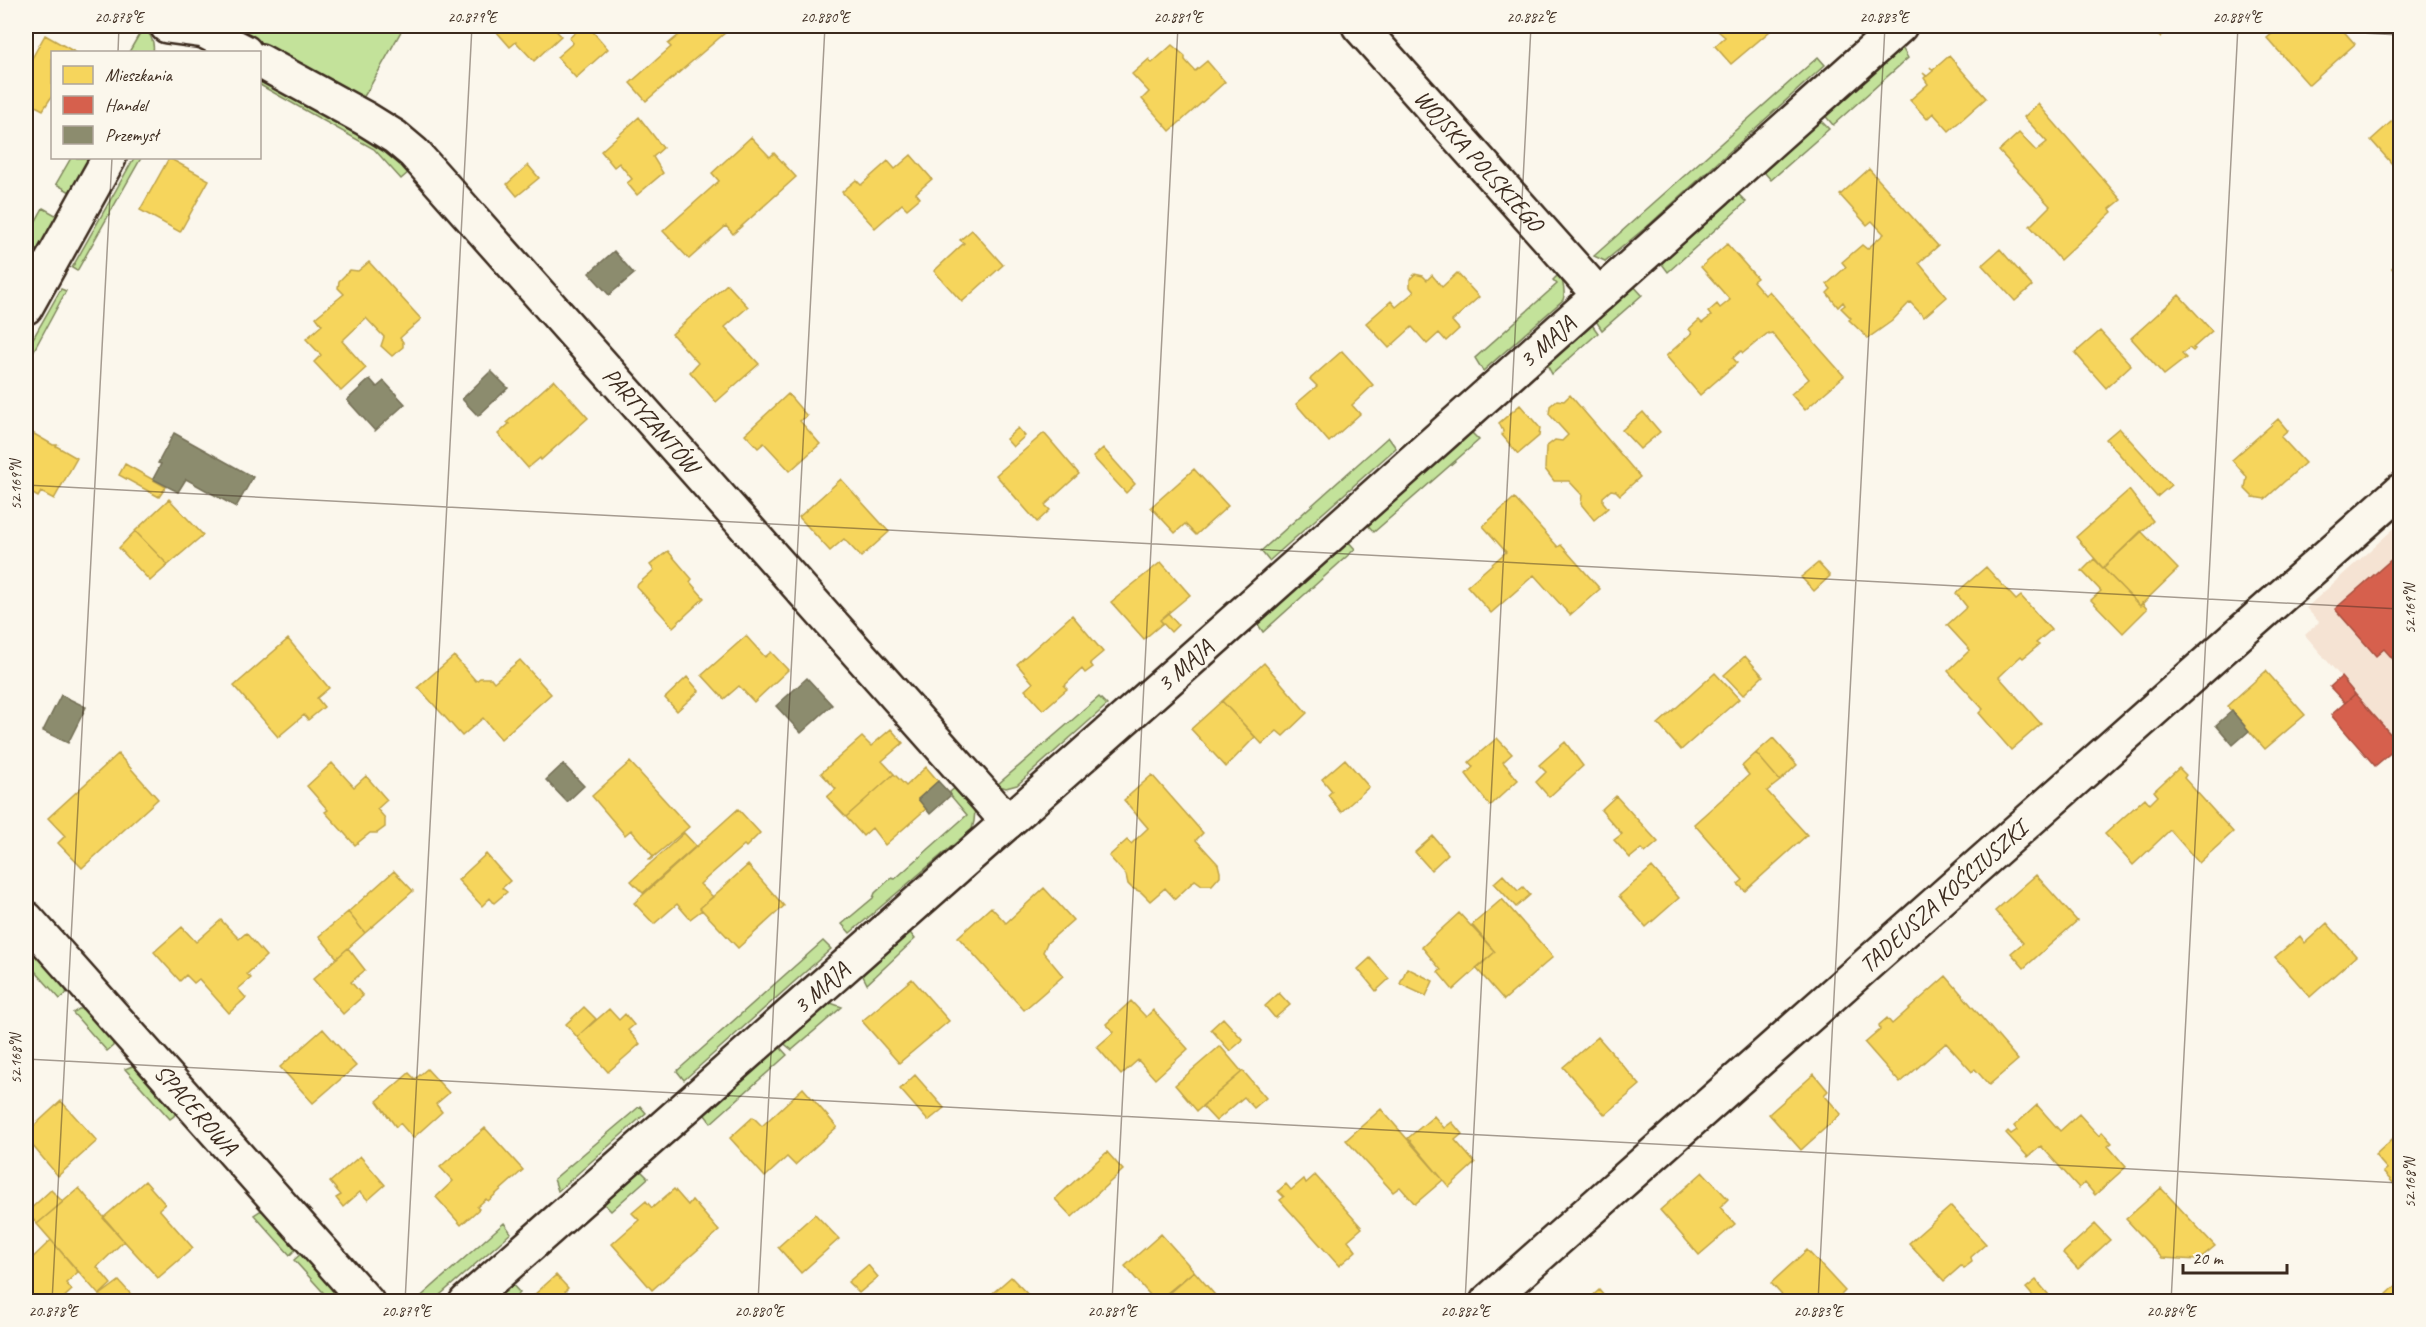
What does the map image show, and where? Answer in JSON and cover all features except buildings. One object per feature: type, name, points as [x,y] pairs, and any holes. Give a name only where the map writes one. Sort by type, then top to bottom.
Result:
[{"type":"street","name":"WOJSKA POLSKIEGO","points":[[1359,26],[1599,295]]},
{"type":"street","name":"3 MAJA","points":[[466,1302],[1900,26]]},
{"type":"street","points":[[175,33],[204,31],[242,51]]},
{"type":"street","name":"PARTYZANTÓW","points":[[261,62],[366,118],[414,153],[1008,822]]},
{"type":"street","points":[[26,307],[108,159]]},
{"type":"street","name":"TADEUSZA KOŚCIUSZKI","points":[[1487,1302],[2400,491]]},
{"type":"street","name":"SPACEROWA","points":[[26,918],[367,1302]]},
{"type":"shaded area","points":[[2400,523],[2400,746],[2305,635],[2319,622],[2306,608]]},
{"type":"green space","points":[[133,26],[142,26],[147,32],[153,41],[153,51],[130,51],[140,33]]},
{"type":"green space","points":[[221,26],[404,26],[368,90],[363,98],[358,100]]},
{"type":"green space","points":[[1900,44],[1908,58],[1833,125],[1823,113]]},
{"type":"green space","points":[[1818,57],[1825,65],[1650,224],[1605,261],[1594,256]]},
{"type":"green space","points":[[261,74],[382,142],[409,172],[401,179],[374,149],[261,86]]},
{"type":"green space","points":[[1818,118],[1829,129],[1771,180],[1764,172],[1764,166]]},
{"type":"green space","points":[[70,159],[94,159],[75,192],[70,192],[56,184]]},
{"type":"green space","points":[[133,159],[140,159],[77,271],[72,268]]},
{"type":"green space","points":[[1734,193],[1746,202],[1668,272],[1659,260]]},
{"type":"green space","points":[[43,208],[61,218],[26,282],[26,239]]},
{"type":"green space","points":[[1562,271],[1563,300],[1483,371],[1475,358],[1557,284],[1553,280]]},
{"type":"green space","points":[[1632,284],[1642,295],[1602,330],[1594,318]]},
{"type":"green space","points":[[61,289],[66,291],[26,365],[26,351]]},
{"type":"green space","points":[[1590,322],[1598,333],[1552,374],[1545,361]]},
{"type":"green space","points":[[1469,430],[1479,440],[1374,532],[1365,522]]},
{"type":"green space","points":[[1388,437],[1396,448],[1269,561],[1261,551]]},
{"type":"green space","points":[[1346,539],[1355,549],[1263,632],[1255,620]]},
{"type":"green space","points":[[1099,697],[1107,705],[1017,785],[1006,788],[997,785]]},
{"type":"green space","points":[[956,787],[973,805],[975,815],[972,829],[850,933],[842,924],[873,898],[875,893],[891,878],[895,879],[967,815],[951,796],[950,792]]},
{"type":"green space","points":[[907,929],[915,939],[867,984],[860,970]]},
{"type":"green space","points":[[823,941],[831,949],[684,1080],[677,1071]]},
{"type":"green space","points":[[36,954],[67,989],[66,994],[60,999],[27,962]]},
{"type":"green space","points":[[825,1001],[842,1007],[792,1050],[781,1041]]},
{"type":"green space","points":[[84,1009],[113,1041],[113,1046],[107,1051],[73,1013]]},
{"type":"green space","points":[[777,1044],[787,1055],[711,1123],[702,1111]]},
{"type":"green space","points":[[135,1065],[176,1111],[170,1119],[125,1069]]},
{"type":"green space","points":[[640,1106],[646,1113],[558,1191],[554,1179]]},
{"type":"green space","points":[[637,1167],[648,1178],[611,1211],[600,1200]]},
{"type":"green space","points":[[265,1211],[298,1247],[290,1255],[254,1215]]},
{"type":"green space","points":[[504,1223],[511,1233],[433,1301],[416,1301]]},
{"type":"green space","points":[[302,1253],[346,1301],[331,1301],[294,1260]]},
{"type":"green space","points":[[509,1281],[520,1293],[511,1301],[485,1302]]}]
